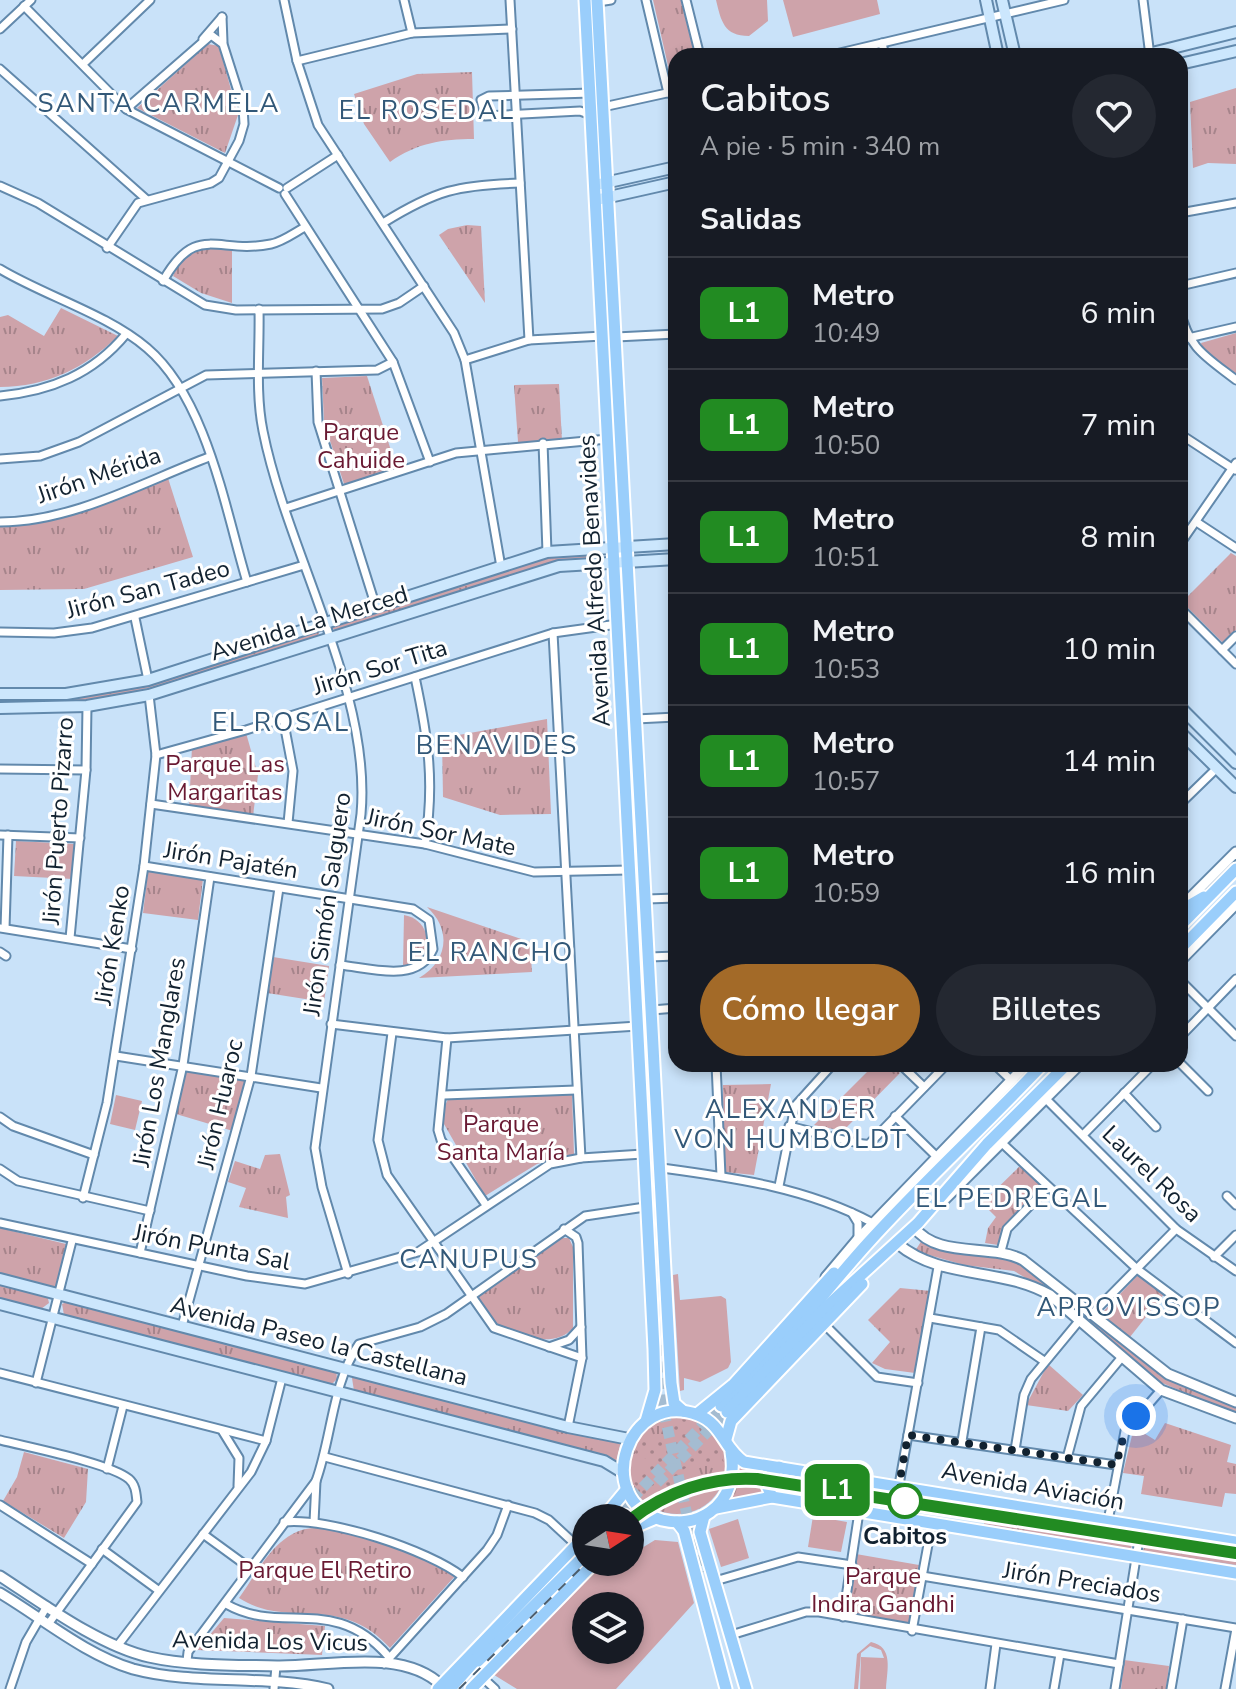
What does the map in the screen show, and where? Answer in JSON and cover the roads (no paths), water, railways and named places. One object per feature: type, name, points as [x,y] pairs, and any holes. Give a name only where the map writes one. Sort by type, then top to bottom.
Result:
[{"type":"main road","points":[[986,0],[996,48]]},
{"type":"main road","points":[[1002,0],[1013,48]]},
{"type":"main road","name":"Avenida Alfredo Benavides","points":[[591,2],[590,93],[586,113],[596,200],[656,1381],[646,1421]]},
{"type":"main road","points":[[1174,48],[1236,32]]},
{"type":"main road","points":[[1188,62],[1236,51]]},
{"type":"main road","name":"Avenida Alfredo Benavides","points":[[590,93],[604,112],[671,1383],[674,1403],[683,1411]]},
{"type":"main road","points":[[595,185],[668,169]]},
{"type":"main road","points":[[596,200],[668,184]]},
{"type":"main road","name":"Avenida La Merced","points":[[0,694],[66,694],[148,680],[375,604],[547,552],[668,544]]},
{"type":"main road","name":"Avenida La Merced","points":[[0,708],[87,706],[149,695],[559,566],[668,559]]},
{"type":"main road","points":[[1188,715],[1233,756]]},
{"type":"main road","points":[[1192,744],[1204,732]]},
{"type":"main road","points":[[624,739],[637,738]]},
{"type":"main road","points":[[1188,740],[1236,787]]},
{"type":"main road","points":[[1188,918],[1236,869]]},
{"type":"main road","points":[[1188,905],[1218,888]]},
{"type":"main road","points":[[1188,941],[1236,892]]},
{"type":"main road","points":[[697,1414],[734,1384],[862,1241],[1035,1072]]},
{"type":"main road","points":[[726,1439],[731,1421],[825,1325],[987,1144],[1059,1072]]},
{"type":"main road","name":"Avenida Alfredo Benavides","points":[[643,1157],[650,1178],[663,1344],[655,1157],[659,1133]]},
{"type":"main road","points":[[862,1241],[765,1363],[724,1409],[825,1308],[896,1246]]},
{"type":"main road","name":"Avenida Paseo la Castellana","points":[[0,1279],[568,1427],[629,1439]]},
{"type":"main road","name":"Avenida Paseo la Castellana","points":[[0,1304],[606,1462],[622,1472]]},
{"type":"main road","points":[[683,1411],[697,1414],[718,1428],[726,1439],[731,1452],[729,1488],[715,1508],[704,1516],[677,1522],[656,1518],[644,1511],[627,1489],[622,1472],[629,1439],[646,1421],[663,1413],[683,1411]]},
{"type":"main road","name":"Avenida Aviación","points":[[731,1452],[744,1462],[1236,1542]]},
{"type":"main road","points":[[772,1497],[765,1481],[779,1467]]},
{"type":"main road","points":[[615,1504],[627,1489]]},
{"type":"main road","points":[[715,1508],[772,1497],[1236,1573]]},
{"type":"main road","points":[[704,1516],[700,1532],[729,1689]]},
{"type":"main road","points":[[644,1523],[656,1518]]},
{"type":"main road","points":[[677,1522],[684,1531],[729,1689]]},
{"type":"main road","points":[[443,1688],[572,1554]]},
{"type":"main road","points":[[467,1664],[481,1653],[572,1555]]},
{"type":"main road","points":[[467,1664],[572,1567]]},
{"type":"main road","points":[[471,1689],[581,1576]]},
{"type":"main road","points":[[709,1583],[731,1635],[746,1689]]},
{"type":"main road","points":[[709,1583],[740,1689]]},
{"type":"street","points":[[0,29],[31,0]]},
{"type":"street","points":[[83,64],[150,0]]},
{"type":"street","points":[[284,0],[297,61],[318,125],[454,333],[465,360],[501,567]]},
{"type":"street","points":[[404,0],[412,33]]},
{"type":"street","points":[[510,0],[529,340]]},
{"type":"street","points":[[591,2],[611,0]]},
{"type":"street","points":[[646,0],[668,78]]},
{"type":"street","points":[[686,0],[698,48]]},
{"type":"street","points":[[861,48],[1064,0]]},
{"type":"street","points":[[1143,0],[1146,48]]},
{"type":"street","points":[[24,6],[126,109],[284,190],[393,362],[430,462]]},
{"type":"street","points":[[107,248],[132,209],[146,199],[205,186],[219,178],[239,141],[244,116],[221,41],[222,17],[203,39],[126,109]]},
{"type":"street","points":[[297,61],[412,33],[512,29]]},
{"type":"street","points":[[203,39],[211,35],[221,41]]},
{"type":"street","points":[[882,43],[883,48]]},
{"type":"street","points":[[0,69],[146,199]]},
{"type":"street","points":[[590,93],[485,97],[481,106],[485,116],[604,112],[668,93]]},
{"type":"street","points":[[284,190],[338,155]]},
{"type":"street","points":[[383,223],[415,204],[453,188],[520,183]]},
{"type":"street","points":[[0,186],[38,203],[107,248],[205,305],[259,309],[392,307],[424,286]]},
{"type":"street","points":[[1188,212],[1236,203]]},
{"type":"street","points":[[163,281],[178,255],[196,245],[274,244],[305,227]]},
{"type":"street","points":[[0,269],[4,275],[145,346],[182,388],[209,457],[247,582]]},
{"type":"street","points":[[1188,284],[1236,273]]},
{"type":"street","name":"Jirón Simón Salguero","points":[[259,309],[263,432],[328,638],[363,765],[358,835],[315,1148],[317,1168],[348,1274]]},
{"type":"street","points":[[1236,327],[1188,338],[1196,350],[1236,380]]},
{"type":"street","points":[[0,396],[73,378],[101,361],[126,334]]},
{"type":"street","points":[[616,337],[668,334]]},
{"type":"street","points":[[465,360],[529,340],[603,336]]},
{"type":"street","points":[[0,459],[40,456],[79,442],[206,375],[377,370],[393,362]]},
{"type":"street","points":[[316,371],[318,422],[375,604]]},
{"type":"street","points":[[286,508],[430,462],[482,449],[608,439]]},
{"type":"street","points":[[1188,439],[1235,467],[1188,535]]},
{"type":"street","points":[[543,443],[547,552]]},
{"type":"street","name":"Jirón Mérida","points":[[0,522],[23,522],[100,500],[209,457]]},
{"type":"street","points":[[1198,523],[1236,548]]},
{"type":"street","name":"Jirón San Tadeo","points":[[0,632],[69,632],[135,618],[304,565]]},
{"type":"street","points":[[1188,616],[1236,664]]},
{"type":"street","points":[[135,618],[148,680]]},
{"type":"street","name":"Jirón Sor Tita","points":[[156,755],[553,633],[618,624]]},
{"type":"street","points":[[553,633],[581,1158]]},
{"type":"street","points":[[1222,650],[1236,636]]},
{"type":"street","points":[[415,677],[431,767],[432,799],[425,844]]},
{"type":"street","name":"Jirón Kenko","points":[[83,1198],[116,1056],[144,866],[156,755],[149,695]]},
{"type":"street","name":"Jirón Puerto Pizarro","points":[[70,938],[86,770],[87,706]]},
{"type":"street","points":[[636,719],[668,717]]},
{"type":"street","points":[[283,718],[292,761],[288,823]]},
{"type":"street","points":[[1188,796],[1217,768]]},
{"type":"street","points":[[0,769],[86,770]]},
{"type":"street","name":"Jirón Sor Mate","points":[[151,804],[425,844],[512,868],[564,873],[629,870]]},
{"type":"street","points":[[80,838],[4,835],[2,928],[132,949]]},
{"type":"street","points":[[1188,901],[1236,852]]},
{"type":"street","name":"Jirón Pajatén","points":[[144,866],[423,913],[433,930],[434,940],[424,963],[408,971],[340,965]]},
{"type":"street","name":"Jirón Los Manglares","points":[[140,1253],[183,1065],[210,877]]},
{"type":"street","name":"Jirón Huaroc","points":[[182,1326],[251,1076],[279,888]]},
{"type":"street","points":[[647,899],[668,898]]},
{"type":"street","points":[[1188,953],[1236,904]]},
{"type":"street","points":[[649,957],[668,956]]},
{"type":"street","points":[[1188,1029],[1236,979]]},
{"type":"street","points":[[1188,988],[1236,1036]]},
{"type":"street","points":[[652,1010],[668,1009]]},
{"type":"street","points":[[331,1024],[447,1038],[638,1026]]},
{"type":"street","points":[[392,1033],[380,1124],[381,1158],[399,1196],[494,1328],[582,1358]]},
{"type":"street","points":[[447,1038],[444,1095],[438,1120],[441,1140],[486,1205]]},
{"type":"street","points":[[116,1056],[321,1088]]},
{"type":"street","points":[[1188,1071],[1208,1091]]},
{"type":"street","points":[[716,1072],[721,1176]]},
{"type":"street","points":[[779,1186],[795,1106],[825,1072]]},
{"type":"street","points":[[908,1072],[924,1087]]},
{"type":"street","points":[[789,1126],[862,1146],[939,1072]]},
{"type":"street","points":[[1002,1072],[1011,1080]]},
{"type":"street","points":[[862,1241],[873,1223],[1019,1072]]},
{"type":"street","points":[[1072,1072],[1003,1144],[916,1225],[925,1238],[946,1246],[1001,1251],[1037,1268],[1168,1374],[1236,1402]]},
{"type":"street","points":[[1083,1135],[1145,1072]]},
{"type":"street","points":[[444,1095],[576,1090]]},
{"type":"street","points":[[1124,1093],[1156,1127]]},
{"type":"street","name":"Laurel Rosa","points":[[1046,1099],[1176,1229],[1236,1271]]},
{"type":"street","points":[[895,1116],[936,1156]]},
{"type":"street","points":[[0,1117],[13,1126],[94,1155]]},
{"type":"street","points":[[1003,1144],[1137,1269],[1236,1343]]},
{"type":"street","name":"Jirón Punta Sal","points":[[0,1223],[72,1241],[285,1284],[305,1284],[401,1258],[433,1243],[540,1169],[581,1158],[643,1157]]},
{"type":"street","points":[[662,1168],[779,1186],[850,1211],[873,1223]]},
{"type":"street","points":[[0,1169],[18,1181],[150,1211]]},
{"type":"street","points":[[1001,1251],[1007,1229],[1048,1187]]},
{"type":"street","points":[[1227,1196],[1236,1205]]},
{"type":"street","points":[[187,1661],[188,1652],[316,1481],[325,1457],[346,1368],[359,1344],[433,1321],[576,1221],[598,1212],[645,1207]]},
{"type":"street","points":[[850,1211],[858,1223],[862,1241]]},
{"type":"street","points":[[568,1427],[582,1358],[583,1325],[576,1221]]},
{"type":"street","points":[[564,1229],[576,1237]]},
{"type":"street","points":[[1093,1313],[1176,1229]]},
{"type":"street","points":[[1214,1257],[1236,1235]]},
{"type":"street","points":[[912,1255],[915,1243],[925,1238]]},
{"type":"street","points":[[36,1383],[72,1241]]},
{"type":"street","points":[[896,1246],[938,1267],[1032,1285],[1161,1390],[1236,1418]]},
{"type":"street","points":[[899,1485],[938,1267]]},
{"type":"street","points":[[930,1318],[1013,1336],[1044,1361]]},
{"type":"street","points":[[1015,1450],[1024,1395],[1044,1361],[1079,1321]]},
{"type":"street","points":[[548,1347],[569,1340],[583,1325]]},
{"type":"street","points":[[825,1325],[877,1377],[918,1383]]},
{"type":"street","points":[[962,1441],[981,1327]]},
{"type":"street","points":[[1067,1458],[1081,1406],[1122,1357]]},
{"type":"street","points":[[0,1373],[266,1441]]},
{"type":"street","points":[[118,1645],[251,1472],[266,1441],[282,1378]]},
{"type":"street","points":[[1108,1521],[1116,1465],[1125,1431],[1161,1390]]},
{"type":"street","points":[[107,1469],[123,1406]]},
{"type":"street","points":[[219,1429],[237,1452],[241,1469],[237,1488]]},
{"type":"street","points":[[908,1435],[1116,1465]]},
{"type":"street","points":[[0,1440],[107,1469],[129,1479],[136,1489],[137,1502],[92,1564],[26,1642],[10,1689]]},
{"type":"street","points":[[325,1457],[508,1505],[549,1520],[572,1538]]},
{"type":"street","points":[[314,1522],[316,1481]]},
{"type":"street","points":[[0,1505],[92,1564]]},
{"type":"street","points":[[226,1604],[250,1614],[322,1618],[345,1623],[366,1634],[386,1660],[463,1577],[497,1535],[508,1505]]},
{"type":"street","points":[[843,1617],[859,1512]]},
{"type":"street","points":[[284,1522],[314,1522],[424,1553],[444,1562],[463,1577]]},
{"type":"street","points":[[912,1631],[932,1523]]},
{"type":"street","points":[[1115,1689],[1141,1527]]},
{"type":"street","points":[[203,1534],[251,1569]]},
{"type":"street","points":[[102,1549],[158,1590]]},
{"type":"street","points":[[709,1583],[788,1558],[852,1565]]},
{"type":"street","name":"Avenida Los Vicus","points":[[0,1576],[51,1609],[118,1645],[149,1657],[276,1666],[386,1660],[428,1674],[443,1688]]},
{"type":"street","name":"Jirón Preciados","points":[[922,1576],[1236,1628]]},
{"type":"street","name":"Avenida Los Vicus","points":[[0,1593],[91,1650],[129,1668],[328,1689]]},
{"type":"street","points":[[731,1635],[806,1612],[1119,1664]]},
{"type":"street","points":[[1171,1689],[1183,1619]]},
{"type":"street","points":[[1225,1689],[1231,1679],[1236,1628]]},
{"type":"street","points":[[990,1689],[996,1644]]},
{"type":"street","points":[[1054,1689],[1060,1654]]},
{"type":"street","points":[[274,1685],[276,1666]]},
{"type":"street","points":[[482,1677],[495,1689]]},
{"type":"tunnel","points":[[660,1345],[663,1408],[700,1573]]},
{"type":"tunnel","points":[[627,1504],[721,1406]]},
{"type":"tunnel","points":[[657,1483],[727,1412]]},
{"type":"railway","points":[[644,1510],[690,1488],[723,1481],[757,1479],[1236,1553]]},
{"type":"railway","points":[[459,1689],[573,1576]]},
{"type":"metro line","name":"L1","points":[[644,1509],[706,1483],[757,1479],[1236,1553]]},
{"type":"place","name":"Cabitos","points":[[905,1501]]},
{"type":"district","name":"SANTA CARMELA","points":[[159,103]]},
{"type":"district","name":"EL ROSEDAL","points":[[427,110]]},
{"type":"district","name":"EL ROSAL","points":[[281,722]]},
{"type":"district","name":"BENAVIDES","points":[[497,745]]},
{"type":"district","name":"EL RANCHO","points":[[491,952]]},
{"type":"district","name":"ALEXANDER VON HUMBOLDT","points":[[791,1124]]},
{"type":"district","name":"EL PEDREGAL","points":[[1012,1198]]},
{"type":"district","name":"CANUPUS","points":[[469,1259]]},
{"type":"district","name":"APROVISSOP","points":[[1129,1307]]},
{"type":"park label","name":"Parque Cahuide","points":[[361,446]]},
{"type":"park label","name":"Parque Las Margaritas","points":[[225,778]]},
{"type":"park label","name":"Parque Santa María","points":[[501,1138]]},
{"type":"park label","name":"Parque El Retiro","points":[[325,1570]]},
{"type":"park label","name":"Parque Indira Gandhi","points":[[883,1590]]}]
